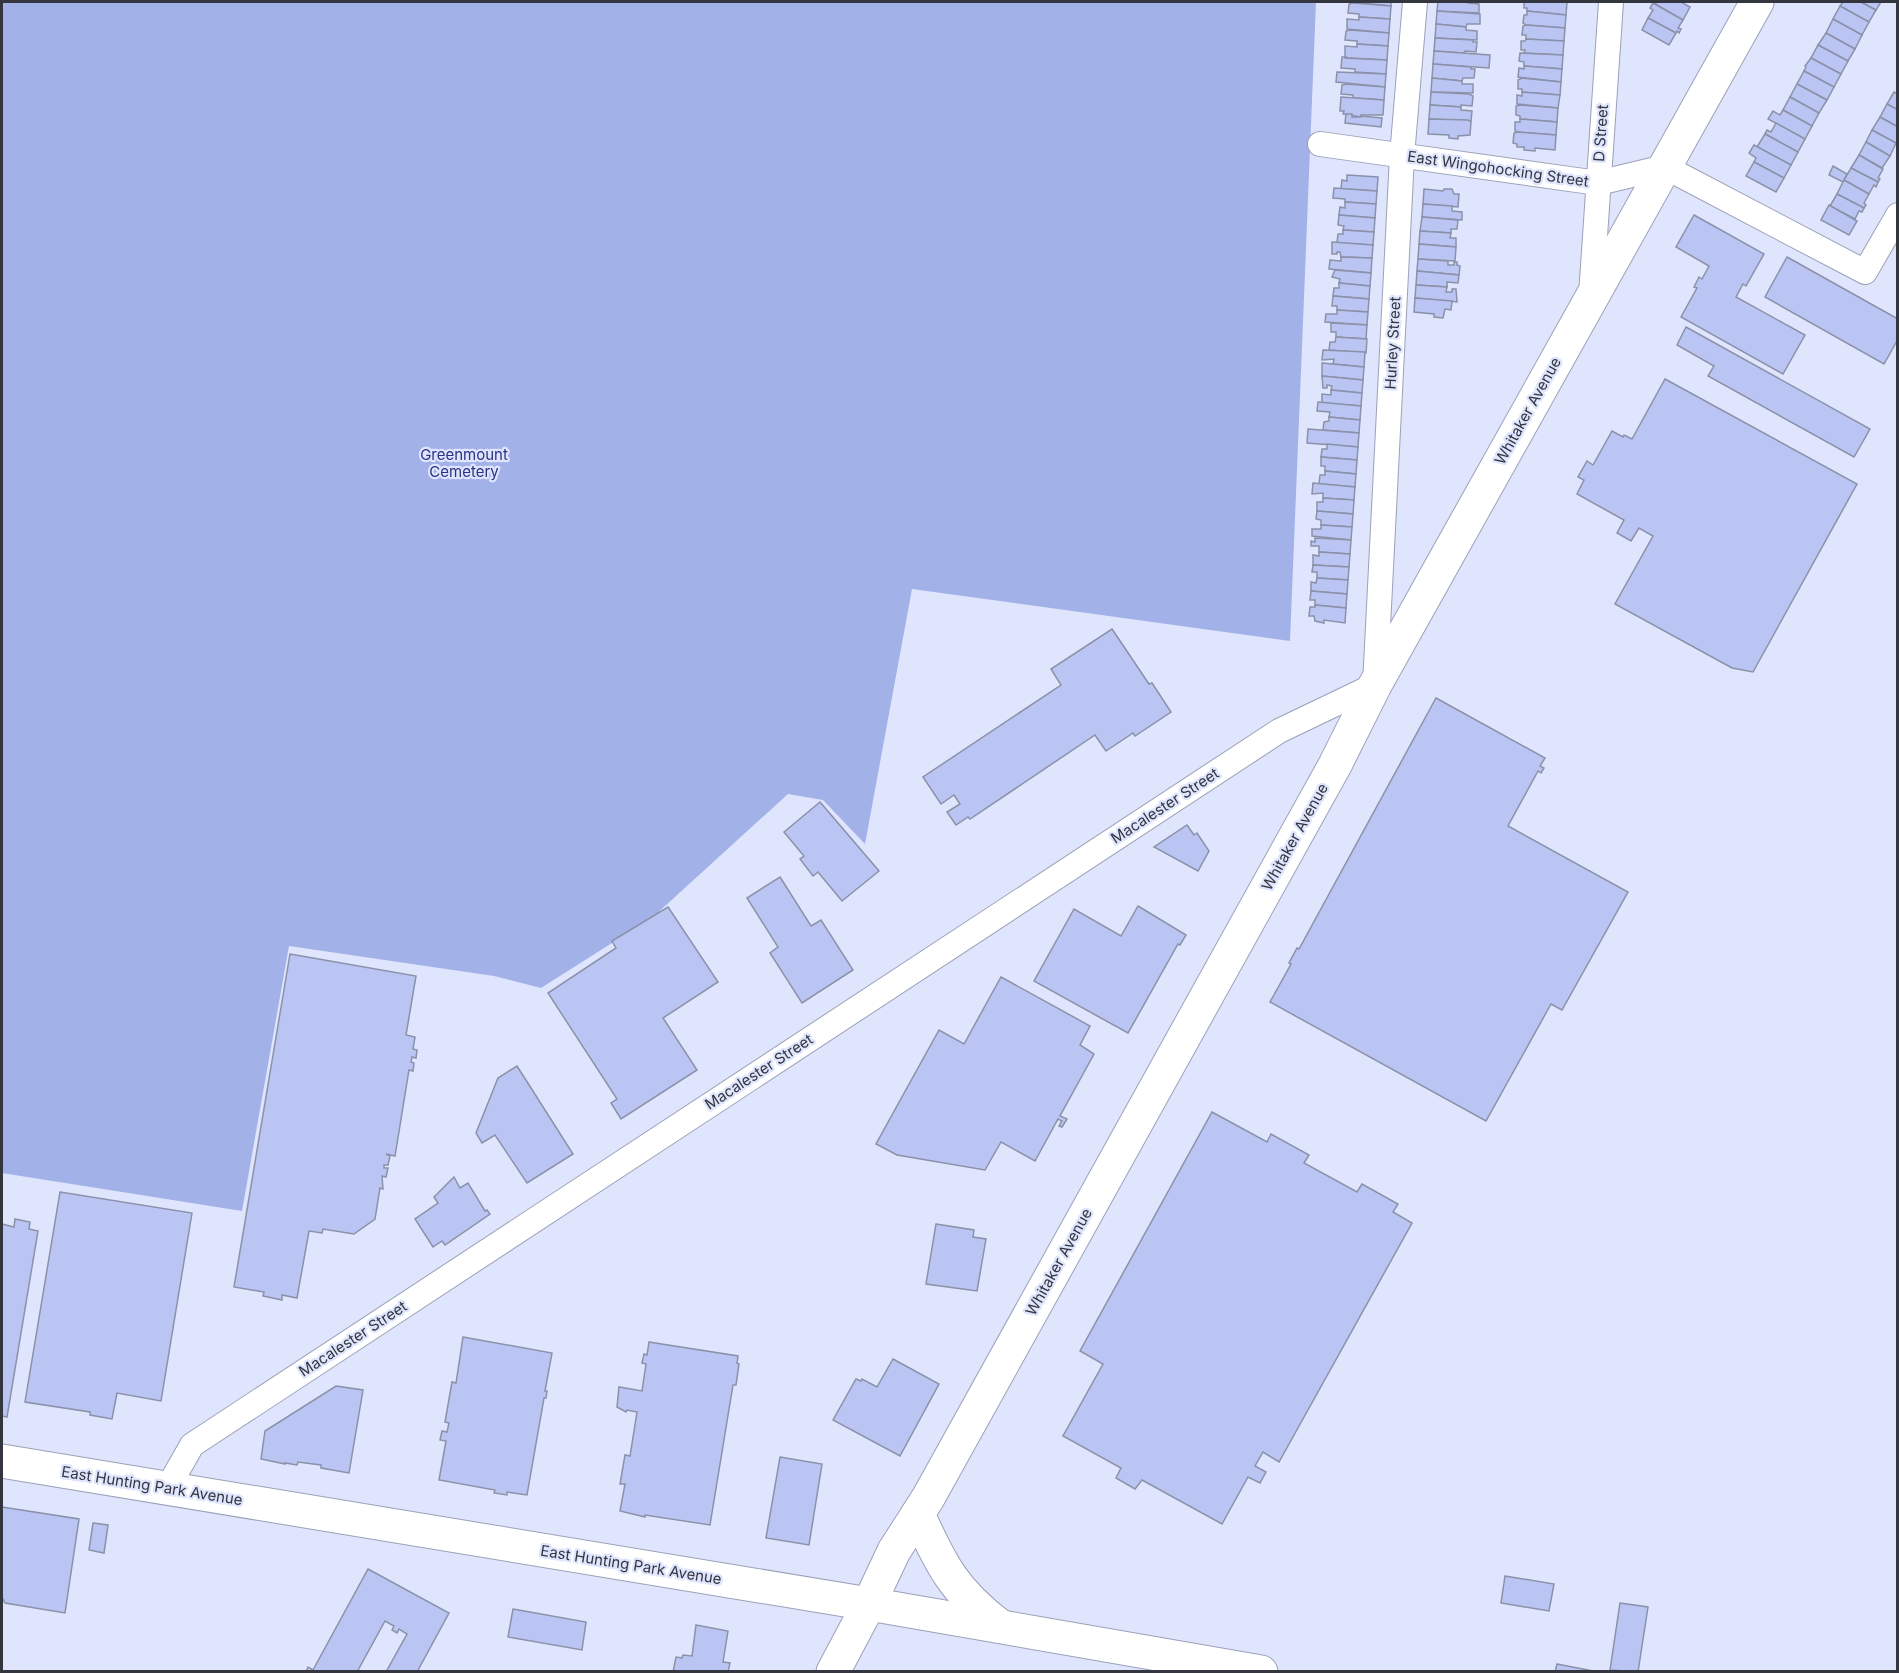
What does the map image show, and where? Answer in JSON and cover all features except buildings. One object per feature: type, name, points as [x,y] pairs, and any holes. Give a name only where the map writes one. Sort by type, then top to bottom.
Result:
[{"type":"main road","name":"Whitaker Avenue","points":[[832,1671],[869,1604],[894,1551],[918,1514],[1329,775],[1375,685],[1757,2]]},
{"type":"main road","name":"East Hunting Park Avenue","points":[[2,1461],[1261,1671]]},
{"type":"main road","points":[[918,1514],[940,1563],[976,1608],[1001,1627]]},
{"type":"street","name":"Hurley Street","points":[[1375,685],[1402,156],[1415,2]]},
{"type":"street","name":"D Street","points":[[1590,300],[1611,2]]},
{"type":"street","name":"East Wingohocking Street","points":[[1320,144],[1598,183],[1665,167]]},
{"type":"street","points":[[1665,167],[1865,272],[1898,215]]},
{"type":"street","name":"Macalester Street","points":[[167,1489],[192,1444],[1279,731],[1375,685]]},
{"type":"green space","name":"Greenmount Cemetery","points":[[2,2],[1316,2],[1290,641],[912,589],[865,844],[823,800],[788,794],[653,917],[541,988],[494,976],[289,946],[242,1211],[2,1173]]}]
